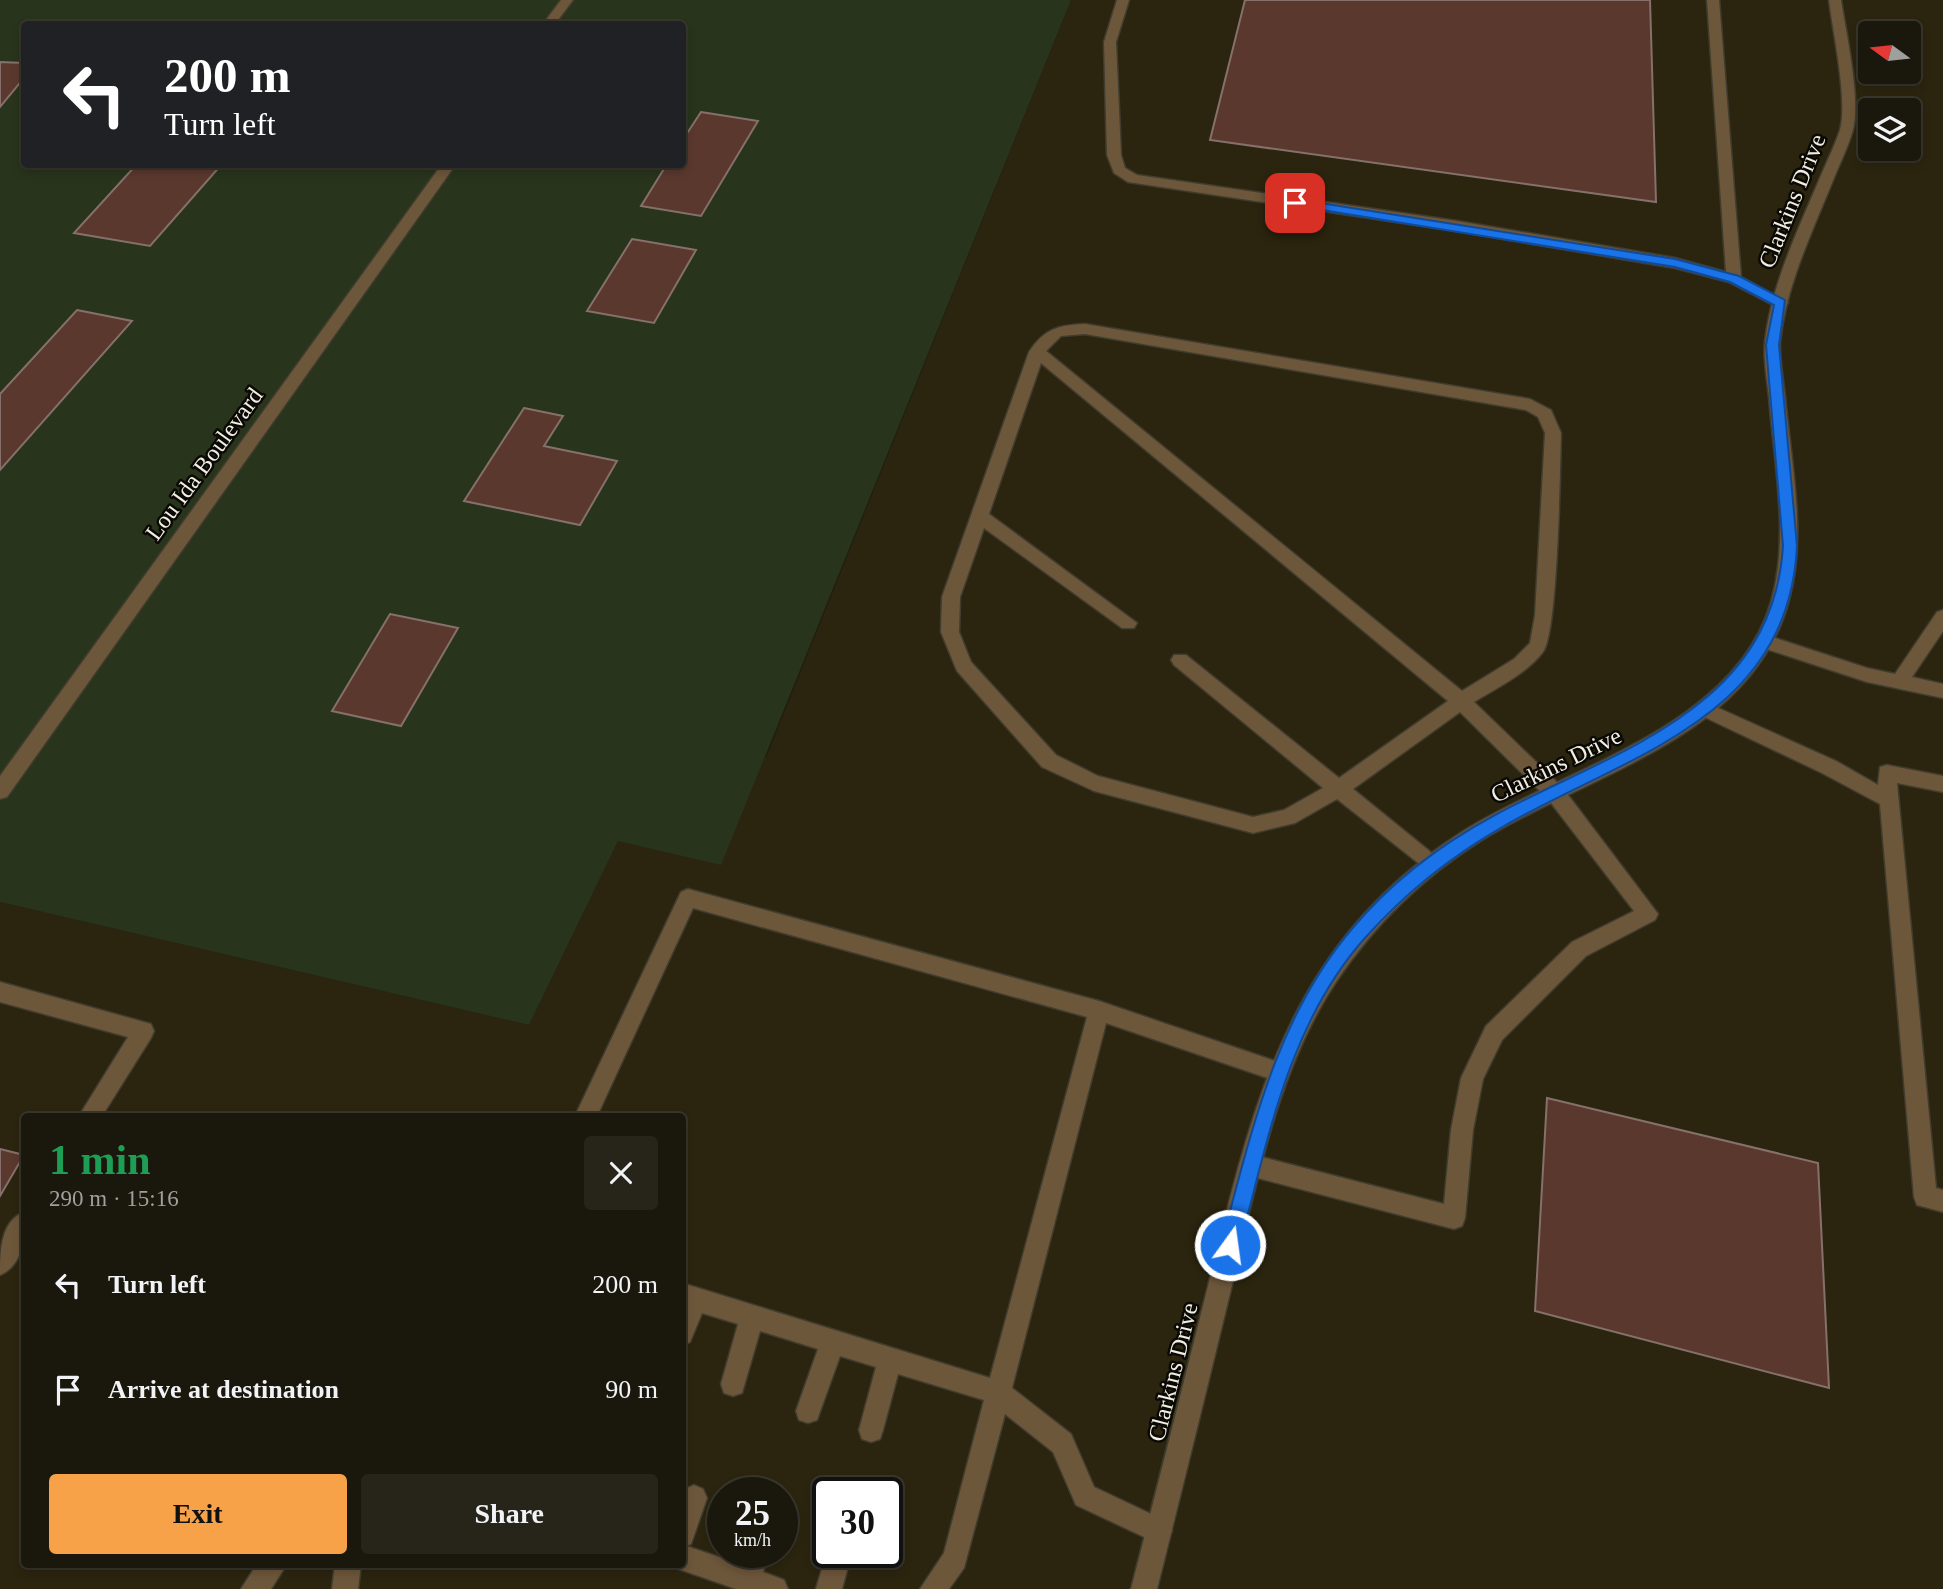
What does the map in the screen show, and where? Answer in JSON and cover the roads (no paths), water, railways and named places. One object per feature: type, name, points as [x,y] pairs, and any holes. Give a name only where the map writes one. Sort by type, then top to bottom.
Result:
[{"type":"street","points":[[551,21],[567,0]]},
{"type":"street","points":[[1713,0],[1734,279],[1780,303]]},
{"type":"street","name":"Clarkins Drive","points":[[1144,1589],[1250,1165],[1279,1072],[1296,1031],[1329,974],[1356,936],[1396,894],[1431,864],[1498,821],[1647,748],[1681,728],[1705,709],[1744,671],[1776,617],[1789,557],[1772,345],[1783,286],[1848,125],[1845,69],[1835,0]]},
{"type":"street","name":"Lou Ida Boulevard","points":[[0,791],[446,168]]},
{"type":"street","points":[[1085,329],[1530,405],[1545,414],[1553,433],[1544,615],[1538,646],[1520,664],[1461,701],[1340,788],[1287,817],[1253,825],[1094,783],[1049,761],[964,666],[950,632],[951,597],[1037,352],[1046,336],[1058,330],[1085,329]]},
{"type":"street","points":[[1037,352],[1461,701],[1555,793],[1648,914],[1579,949],[1494,1034],[1472,1078],[1462,1130],[1454,1218],[1250,1165]]},
{"type":"street","points":[[979,516],[1128,622]]},
{"type":"street","points":[[1900,681],[1943,617]]},
{"type":"street","points":[[1763,641],[1867,675],[1943,691]]},
{"type":"street","points":[[1180,660],[1431,864]]},
{"type":"street","points":[[1705,709],[1829,767],[1889,800]]},
{"type":"street","points":[[1943,784],[1887,773],[1925,1197],[1943,1201]]},
{"type":"street","points":[[587,1113],[688,898],[1099,1012],[1279,1072]]},
{"type":"street","points":[[0,992],[143,1031],[92,1113]]},
{"type":"street","points":[[933,1589],[955,1559],[1099,1012]]},
{"type":"street","points":[[0,1263],[21,1228]]},
{"type":"street","points":[[689,1297],[997,1392],[1062,1443],[1085,1496],[1159,1531]]},
{"type":"street","points":[[733,1384],[752,1317]]},
{"type":"street","points":[[808,1411],[833,1342]]},
{"type":"street","points":[[871,1430],[890,1359]]},
{"type":"street","points":[[686,1523],[694,1498]]},
{"type":"street","points":[[686,1559],[775,1589]]},
{"type":"street","points":[[254,1589],[271,1568]]},
{"type":"street","points":[[345,1589],[348,1568]]},
{"type":"street","points":[[747,1580],[751,1568]]},
{"type":"street","points":[[829,1589],[835,1568]]},
{"type":"lane","points":[[1123,0],[1110,42],[1114,155],[1119,170],[1133,179],[1457,226],[1675,263],[1734,279]]}]
